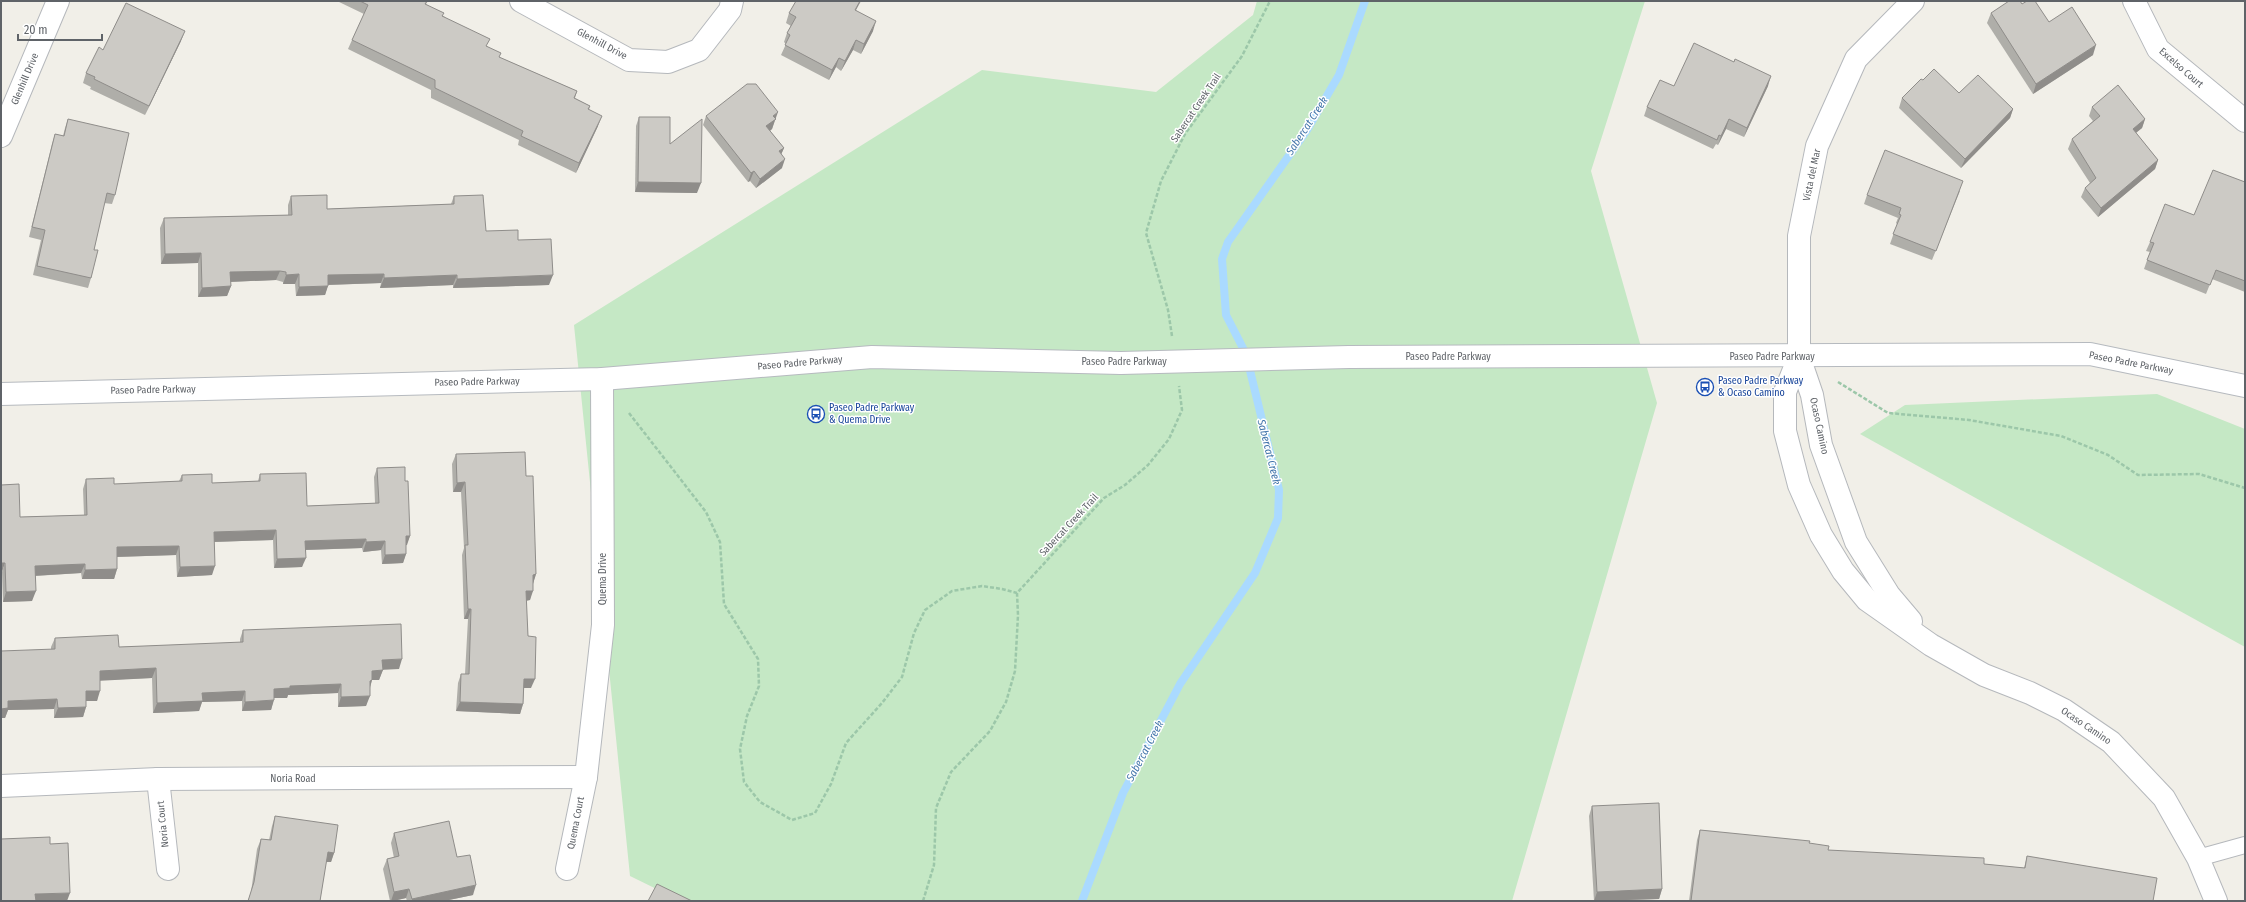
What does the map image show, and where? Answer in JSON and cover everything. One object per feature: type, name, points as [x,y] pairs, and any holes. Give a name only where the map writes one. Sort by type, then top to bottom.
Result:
[{"type":"street","name":"Glenhill Drive","points":[[1,136],[58,1]]},
{"type":"street","name":"Glenhill Drive","points":[[522,1],[629,60],[668,62],[698,50],[730,10],[732,1]]},
{"type":"street","name":"Vista del Mar","points":[[1799,357],[1799,236],[1817,146],[1856,59],[1913,1]]},
{"type":"street","name":"Excelso Court","points":[[2134,1],[2158,49],[2245,120]]},
{"type":"street","name":"Paseo Padre Parkway","points":[[1,394],[602,379],[872,357],[1122,363],[1349,357],[1799,357],[2090,354],[2245,386]]},
{"type":"street","name":"Ocaso Camino","points":[[1799,357],[1785,392],[1786,431],[1799,485],[1821,535],[1843,571],[1867,600],[1931,645],[1984,675],[2030,693],[2064,710],[2111,742],[2164,798],[2198,858],[2216,901]]},
{"type":"street","name":"Ocaso Camino","points":[[1799,357],[1812,394],[1821,445],[1856,542],[1888,595],[1931,645]]},
{"type":"street","name":"Quema Drive","points":[[586,777],[603,625],[602,379]]},
{"type":"street","name":"Noria Road","points":[[1,786],[158,779],[586,777]]},
{"type":"street","name":"Quema Court","points":[[567,869],[586,777]]},
{"type":"street","name":"Noria Court","points":[[158,779],[168,870]]},
{"type":"lane","points":[[2198,858],[2245,845]]},
{"type":"path","name":"Sabercat Creek Trail","points":[[1172,340],[1168,310],[1146,233],[1160,181],[1185,134],[1242,56],[1270,1]]},
{"type":"path","points":[[602,379],[706,512],[720,542],[724,604],[758,659],[759,686],[747,716],[740,749],[744,782],[760,802],[792,820],[815,813],[831,784],[846,743],[882,703],[902,677],[914,633],[925,610],[952,590],[982,586],[1017,593],[1018,615],[1016,671],[1006,702],[990,731],[951,772],[936,808],[934,865],[923,901]]},
{"type":"path","name":"Sabercat Creek Trail","points":[[1017,593],[1104,498],[1125,485],[1148,465],[1169,439],[1182,410],[1178,379]]},
{"type":"path","points":[[1837,381],[1888,413],[1970,420],[2061,436],[2108,455],[2138,475],[2199,474],[2245,488]]},
{"type":"green space","points":[[1257,1],[1645,1],[1591,171],[1657,403],[1512,901],[681,901],[630,876],[574,325],[982,70],[1156,92],[1253,15]]},
{"type":"green space","points":[[2157,394],[2245,429],[2245,647],[1860,434],[1905,405]]},
{"type":"building","points":[[360,1],[427,1],[425,4],[444,13],[442,16],[490,39],[486,46],[501,53],[499,57],[577,91],[574,98],[590,106],[588,109],[602,116],[579,163],[521,136],[523,131],[435,88],[435,80],[352,40],[368,5]]},
{"type":"building","points":[[796,1],[860,1],[855,10],[876,21],[864,44],[856,40],[845,61],[839,58],[832,70],[785,45],[790,35],[787,33],[796,17],[789,13]]},
{"type":"building","points":[[2009,1],[2020,1],[2022,4],[2027,1],[2035,1],[2049,22],[2072,7],[2096,45],[2036,84],[1991,13]]},
{"type":"building","points":[[126,3],[185,31],[149,106],[94,79],[95,77],[86,73],[99,47],[103,50]]},
{"type":"building","points":[[1694,43],[1734,62],[1735,59],[1771,76],[1747,128],[1729,119],[1721,136],[1719,135],[1717,140],[1647,107],[1660,80],[1674,86]]},
{"type":"building","points":[[1934,69],[1959,93],[1978,75],[2013,109],[1965,159],[1902,98],[1921,79],[1923,80]]},
{"type":"building","points":[[747,84],[756,84],[778,112],[773,116],[776,119],[766,126],[784,148],[779,151],[785,159],[760,179],[754,171],[751,173],[706,116]]},
{"type":"building","points":[[2118,85],[2145,119],[2133,129],[2158,160],[2101,208],[2085,188],[2096,178],[2072,139],[2100,116],[2092,107]]},
{"type":"building","points":[[639,117],[670,117],[670,144],[702,119],[701,183],[638,182]]},
{"type":"building","points":[[68,119],[129,133],[115,195],[107,193],[94,250],[98,250],[91,278],[37,266],[45,230],[32,227],[55,134],[64,136]]},
{"type":"building","points":[[1885,150],[1963,181],[1936,251],[1893,234],[1901,215],[1899,214],[1901,208],[1867,195]]},
{"type":"building","points":[[2213,170],[2245,182],[2245,281],[2216,270],[2210,285],[2147,260],[2154,243],[2150,242],[2165,204],[2194,215]]},
{"type":"building","points":[[327,195],[327,209],[454,204],[454,196],[483,195],[486,231],[518,230],[518,240],[551,239],[553,275],[457,279],[457,275],[384,278],[384,274],[328,275],[328,286],[299,287],[299,274],[286,275],[286,272],[280,271],[230,272],[231,286],[202,288],[201,253],[165,254],[164,218],[292,215],[291,196]]},
{"type":"building","points":[[525,452],[526,476],[533,476],[536,574],[533,575],[533,591],[526,591],[528,636],[536,637],[535,679],[524,679],[523,704],[460,702],[461,674],[469,674],[471,609],[468,609],[465,545],[468,545],[465,482],[457,483],[456,454]]},
{"type":"building","points":[[405,467],[405,481],[408,481],[410,536],[406,536],[406,554],[385,555],[385,541],[366,542],[366,539],[305,541],[306,558],[277,559],[276,530],[214,532],[215,566],[180,567],[179,546],[117,547],[117,569],[85,570],[85,564],[35,566],[36,591],[6,592],[5,563],[1,563],[1,485],[19,484],[20,517],[87,515],[86,479],[114,478],[114,484],[182,481],[182,475],[212,474],[212,483],[260,481],[260,474],[306,473],[307,506],[379,503],[377,468]]},
{"type":"building","points":[[401,624],[402,659],[382,660],[383,670],[372,671],[370,696],[341,697],[341,684],[290,686],[290,688],[274,689],[274,700],[245,702],[245,691],[202,693],[203,701],[157,703],[156,668],[100,671],[100,691],[86,691],[86,707],[58,708],[57,699],[8,701],[8,708],[1,709],[1,651],[55,649],[55,638],[118,635],[119,647],[243,642],[243,630]]},
{"type":"building","points":[[1659,803],[1662,889],[1597,892],[1592,806]]},
{"type":"building","points":[[275,816],[338,825],[334,853],[328,852],[320,901],[248,901],[254,882],[261,839],[271,840]]},
{"type":"building","points":[[449,821],[457,857],[470,855],[476,885],[412,899],[409,889],[394,892],[387,859],[399,856],[394,833]]},
{"type":"building","points":[[1700,830],[1810,841],[1809,843],[1829,846],[1828,850],[1984,858],[1984,864],[2025,868],[2027,856],[2157,878],[2153,901],[1691,901]]},
{"type":"building","points":[[50,837],[50,844],[68,843],[70,893],[35,894],[36,901],[1,901],[1,839]]},
{"type":"building","points":[[657,884],[692,901],[648,901]]},
{"type":"waterway","name":"Sabercat Creek","points":[[1082,901],[1123,793],[1180,684],[1255,573],[1278,518],[1279,490],[1246,354],[1226,315],[1222,259],[1228,242],[1307,130],[1339,75],[1365,1]]},
{"type":"place","name":"Paseo Padre Parkway & Ocaso Camino","points":[[1705,387]]},
{"type":"place","name":"Paseo Padre Parkway & Quema Drive","points":[[816,414]]}]
